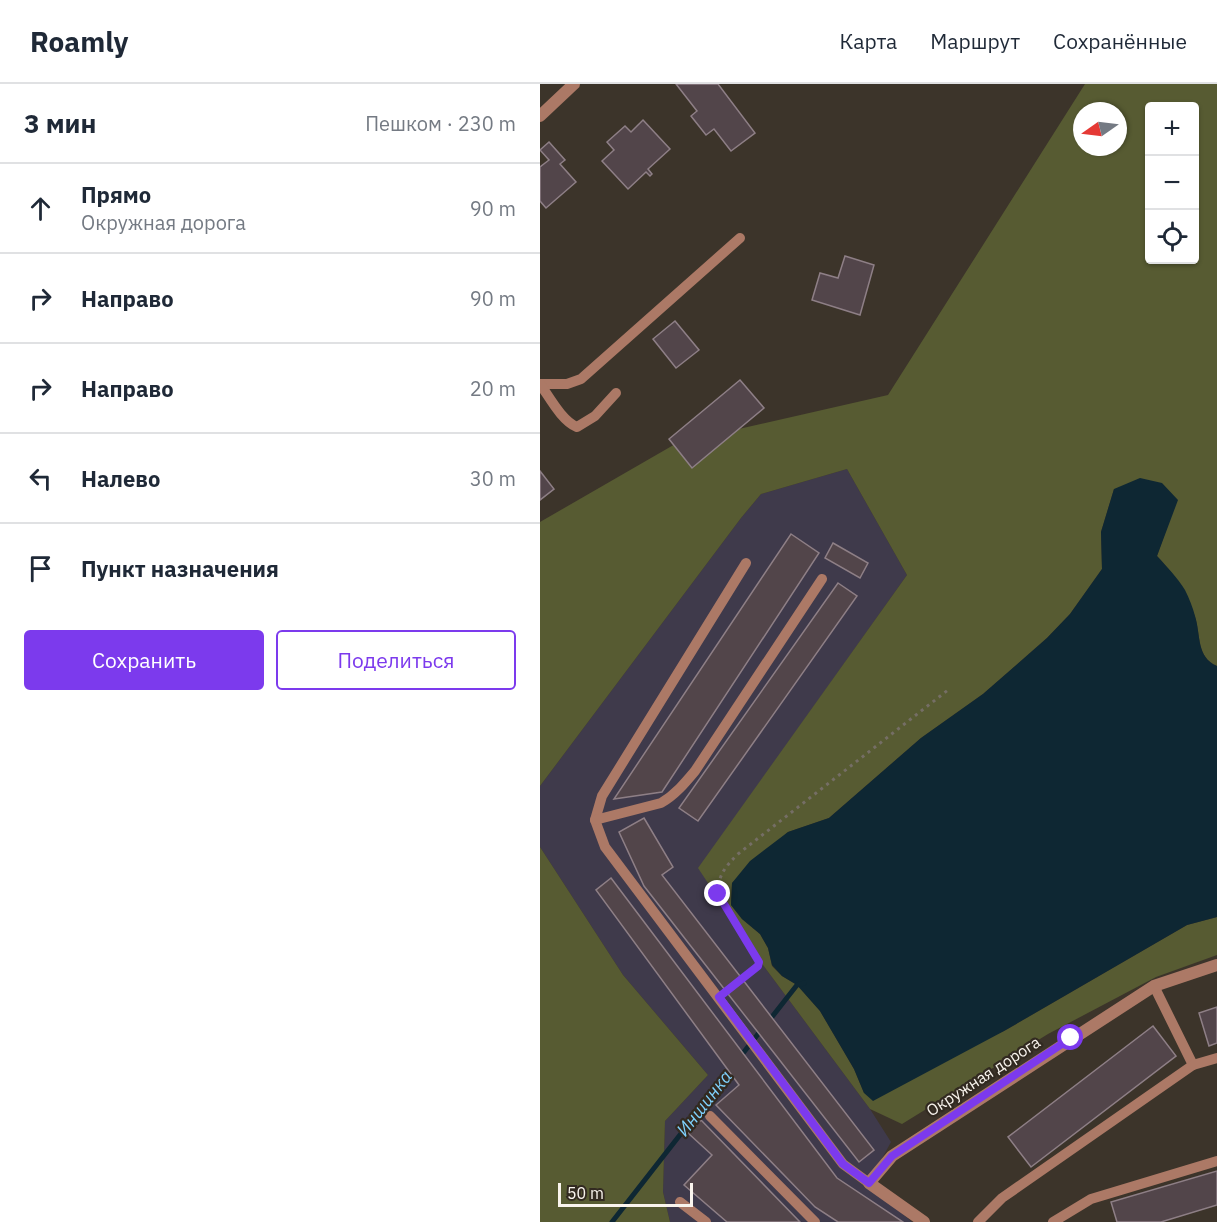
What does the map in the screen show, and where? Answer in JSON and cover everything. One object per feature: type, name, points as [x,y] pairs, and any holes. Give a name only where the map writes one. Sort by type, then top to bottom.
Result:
[{"type":"street","points":[[540,116],[574,84]]},
{"type":"street","name":"Окружная дорога","points":[[869,1183],[892,1156],[1154,986],[1217,964]]},
{"type":"street","points":[[869,1183],[924,1222]]},
{"type":"lane","points":[[540,384],[567,384],[581,379],[740,238]]},
{"type":"lane","points":[[540,384],[574,427],[587,422],[616,393]]},
{"type":"lane","points":[[746,563],[602,796],[595,820],[605,846],[843,1164],[869,1183]]},
{"type":"lane","points":[[595,820],[661,803],[685,783],[822,579]]},
{"type":"lane","points":[[1154,986],[1194,1065]]},
{"type":"lane","points":[[978,1222],[1002,1198],[1194,1065],[1217,1058]]},
{"type":"lane","points":[[710,1116],[815,1222]]},
{"type":"lane","points":[[1053,1222],[1090,1199],[1217,1161]]},
{"type":"lane","points":[[680,1202],[706,1222]]},
{"type":"path","points":[[719,997],[758,966],[759,962],[718,894],[718,882],[722,869],[738,854],[948,690]]},
{"type":"shaded area","points":[[847,469],[907,575],[699,868],[757,957],[870,1109],[891,1142],[868,1184],[912,1222],[670,1222],[663,1192],[665,1121],[708,1075],[623,975],[540,847],[540,786],[761,494]]},
{"type":"green space","points":[[1085,84],[1217,84],[1217,666],[1210,662],[1202,651],[1195,617],[1184,592],[1175,577],[1157,556],[1177,499],[1114,489],[1101,532],[1102,569],[1070,614],[1047,638],[983,694],[921,738],[829,818],[788,832],[732,883],[731,905],[742,919],[760,934],[768,948],[772,966],[782,976],[797,985],[820,1011],[854,1069],[864,1093],[1004,1031],[1187,925],[1217,917],[1217,955],[1156,977],[1048,1034],[902,1124],[870,1109],[757,957],[698,868],[907,575],[847,469],[761,494],[540,786],[540,522],[677,443],[888,395],[1073,103],[1073,156],[1127,156],[1127,102],[1074,102]]},
{"type":"green space","points":[[540,847],[623,975],[708,1075],[665,1121],[663,1192],[670,1222],[540,1222]]},
{"type":"water","points":[[1140,478],[1162,483],[1178,500],[1157,556],[1185,590],[1197,623],[1202,651],[1210,662],[1217,666],[1217,917],[1187,925],[1004,1031],[873,1101],[864,1093],[854,1069],[820,1011],[797,985],[782,976],[772,965],[768,948],[760,934],[742,919],[731,905],[732,883],[750,861],[788,832],[829,818],[921,738],[983,694],[1047,638],[1070,614],[1102,569],[1101,532],[1114,489]]},
{"type":"building","points":[[676,84],[718,84],[755,133],[731,151],[714,129],[706,135],[691,116],[697,111]]},
{"type":"building","points":[[643,120],[670,149],[648,169],[652,174],[650,176],[646,172],[628,189],[602,161],[614,150],[607,142],[625,126],[631,132]]},
{"type":"building","points":[[549,142],[565,160],[560,164],[576,182],[546,208],[540,201],[540,167],[549,160],[540,150]]},
{"type":"building","points":[[845,256],[874,265],[860,315],[812,300],[820,273],[838,278]]},
{"type":"building","points":[[675,321],[699,350],[676,368],[653,339]]},
{"type":"building","points":[[740,380],[764,408],[692,468],[669,439]]},
{"type":"building","points":[[540,471],[554,489],[540,500]]},
{"type":"building","points":[[791,534],[819,553],[662,792],[614,799]]},
{"type":"building","points":[[833,543],[868,563],[860,578],[825,558]]},
{"type":"building","points":[[838,583],[857,596],[698,821],[679,808]]},
{"type":"building","points":[[644,818],[673,867],[662,875],[874,1150],[859,1162],[644,886],[619,832]]},
{"type":"building","points":[[611,878],[837,1178],[903,1222],[838,1222],[815,1207],[716,1105],[739,1085],[596,890]]},
{"type":"building","points":[[1217,1007],[1217,1043],[1209,1046],[1199,1013]]},
{"type":"building","points":[[1153,1026],[1176,1056],[1031,1167],[1008,1137]]},
{"type":"building","points":[[701,1120],[800,1222],[727,1222],[684,1185],[712,1155],[688,1133]]},
{"type":"building","points":[[1217,1171],[1217,1205],[1161,1222],[1117,1222],[1111,1202]]},
{"type":"waterway","name":"Иншинка","points":[[768,1022],[797,985],[804,983]]},
{"type":"waterway","name":"Иншинка","points":[[740,1057],[762,1029]]},
{"type":"waterway","name":"Иншинка","points":[[612,1222],[733,1067]]},
{"type":"route","points":[[718,894],[759,962],[758,966],[719,997],[843,1164],[869,1183],[892,1156],[1071,1038]]}]
